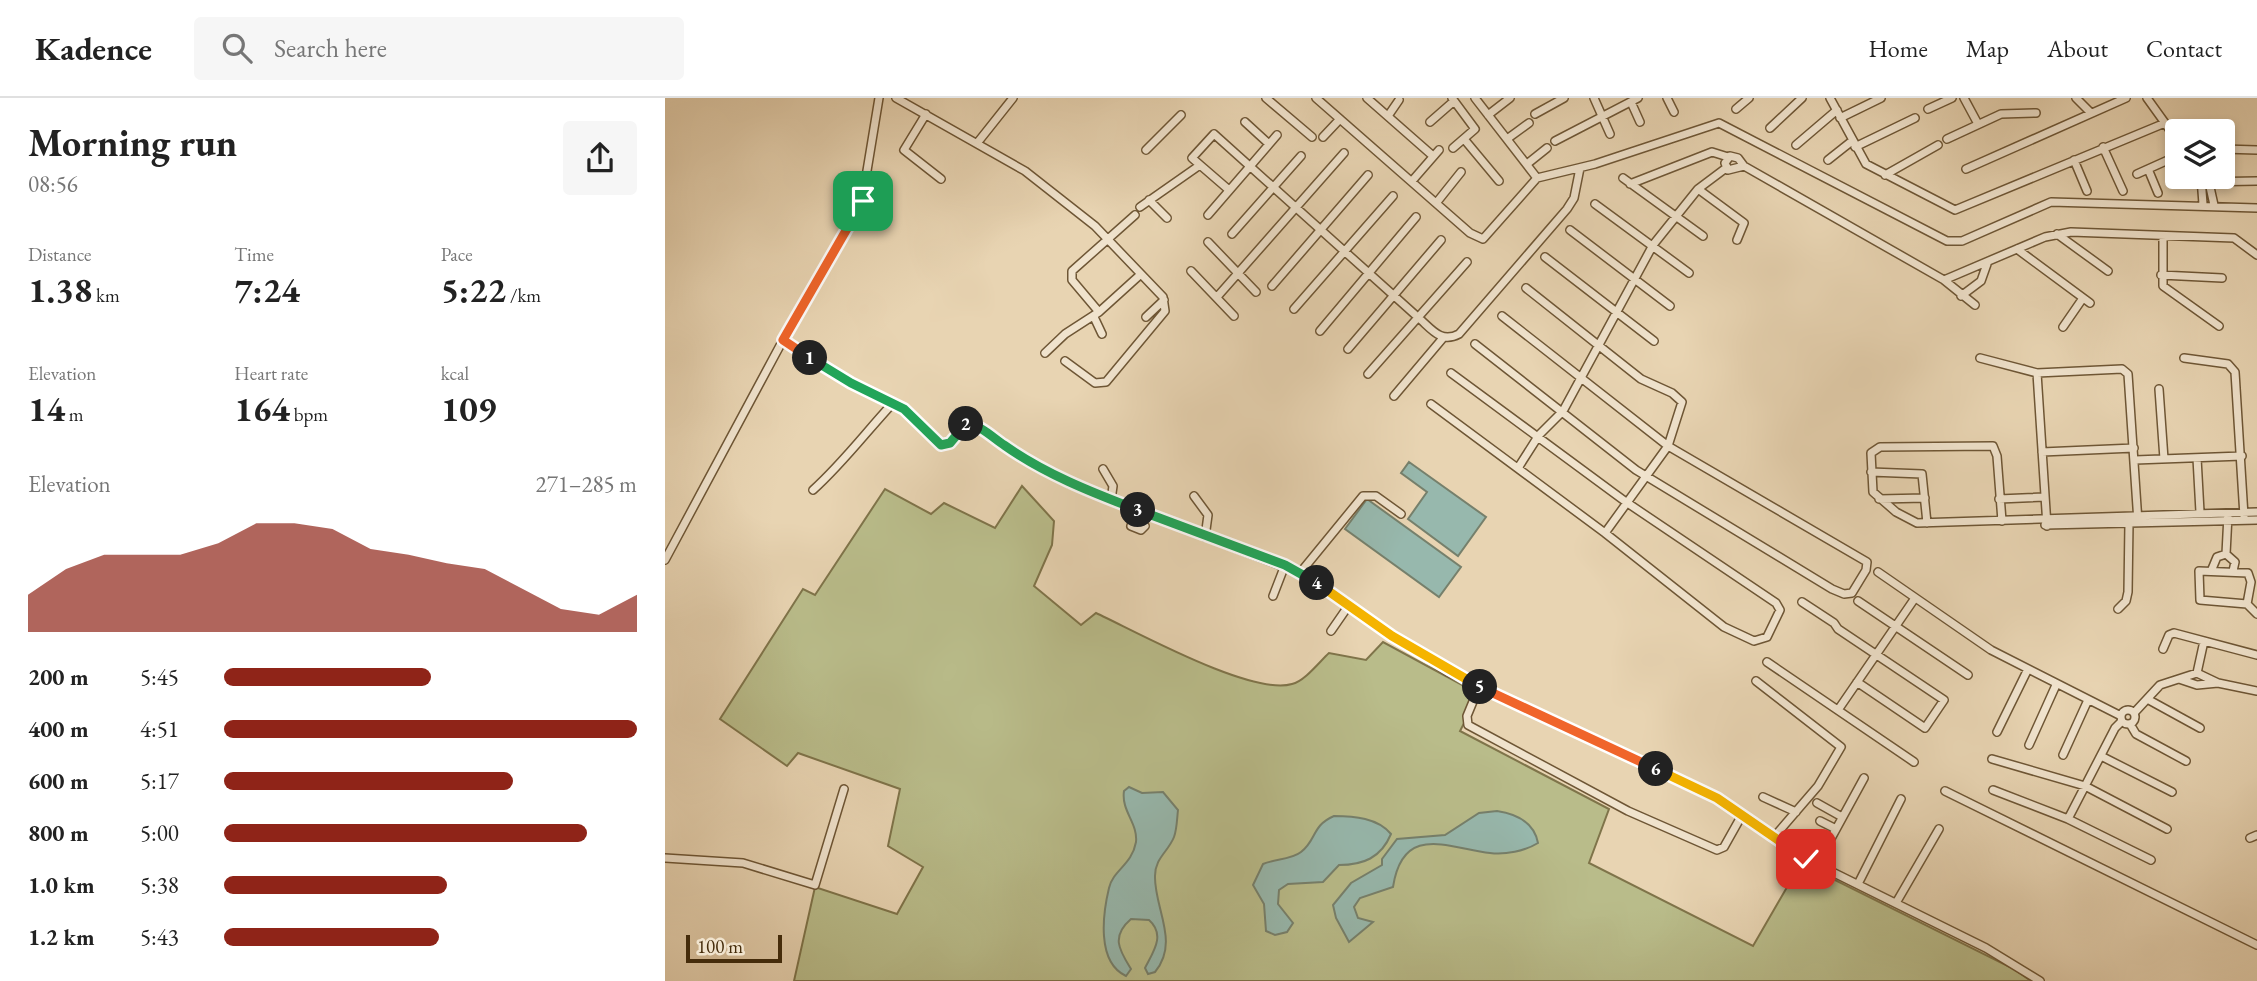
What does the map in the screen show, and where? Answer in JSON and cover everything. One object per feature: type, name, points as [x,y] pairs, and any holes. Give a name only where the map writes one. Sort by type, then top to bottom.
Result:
[{"type":"street","points":[[665,560],[820,272],[863,201],[879,98]]},
{"type":"street","points":[[896,98],[1025,171],[1109,239],[1164,300],[1165,310],[1106,383],[1095,383],[1065,361]]},
{"type":"street","points":[[978,142],[1013,98]]},
{"type":"street","points":[[1266,98],[1312,136]]},
{"type":"street","points":[[1316,98],[1471,233],[1483,239],[1537,178],[1580,168],[1719,123],[1947,241],[1962,241],[2051,202],[2257,208]]},
{"type":"street","points":[[1367,98],[1436,153],[1412,181]]},
{"type":"street","points":[[1475,98],[1537,178]]},
{"type":"street","points":[[1487,115],[1510,98]]},
{"type":"street","points":[[1535,114],[1564,98]]},
{"type":"street","points":[[1594,98],[1610,134]]},
{"type":"street","points":[[1667,98],[1674,112]]},
{"type":"street","points":[[1737,108],[1749,98]]},
{"type":"street","points":[[1770,128],[1802,98]]},
{"type":"street","points":[[1830,98],[1866,164],[1955,210],[2165,123],[2147,98]]},
{"type":"street","points":[[1796,145],[1839,114],[1881,98]]},
{"type":"street","points":[[1928,109],[1952,98]]},
{"type":"street","points":[[1964,98],[1978,124]]},
{"type":"street","points":[[2076,98],[2091,113]]},
{"type":"street","points":[[1966,169],[2126,98]]},
{"type":"street","points":[[1430,122],[1453,99],[1475,129],[1454,148]]},
{"type":"street","points":[[1388,116],[1399,100]]},
{"type":"street","points":[[1555,141],[1635,100],[1640,122]]},
{"type":"street","points":[[1947,139],[2001,114],[2036,113]]},
{"type":"street","points":[[926,114],[904,150],[941,179]]},
{"type":"street","points":[[1146,150],[1181,115]]},
{"type":"street","points":[[1828,160],[1854,144],[1915,118]]},
{"type":"street","points":[[1323,137],[1340,120]]},
{"type":"street","points":[[1245,122],[1269,144]]},
{"type":"street","points":[[1507,139],[1529,123]]},
{"type":"street","points":[[1229,190],[1200,166],[1193,156],[1213,134],[1319,231],[1370,272],[1443,338]]},
{"type":"street","points":[[1208,215],[1277,135]]},
{"type":"street","points":[[1464,139],[1499,181]]},
{"type":"street","points":[[1885,175],[1937,145]]},
{"type":"street","points":[[2103,147],[2123,191]]},
{"type":"street","points":[[1527,164],[1547,148]]},
{"type":"street","points":[[2235,149],[2257,150]]},
{"type":"street","points":[[1630,184],[1712,152],[1728,157],[1735,156],[1744,166],[1944,280],[1975,305]]},
{"type":"street","points":[[1217,297],[1297,210],[1344,153]]},
{"type":"street","points":[[1232,234],[1301,156]]},
{"type":"street","points":[[1518,468],[1539,435],[1563,411],[1653,246],[1699,190],[1726,168],[1728,157]]},
{"type":"street","points":[[2074,160],[2087,191]]},
{"type":"street","points":[[2137,174],[2165,161]]},
{"type":"street","points":[[1140,207],[1200,166]]},
{"type":"street","points":[[1726,168],[1734,171],[1744,166]]},
{"type":"street","points":[[1394,396],[1443,338],[1458,334],[1567,209],[1578,185],[1580,168]]},
{"type":"street","points":[[2148,169],[2158,193]]},
{"type":"street","points":[[1437,202],[1461,172]]},
{"type":"street","points":[[1272,286],[1368,175]]},
{"type":"street","points":[[1623,178],[1703,236]]},
{"type":"street","points":[[2235,180],[2257,181]]},
{"type":"street","points":[[2202,189],[2203,205]]},
{"type":"street","points":[[2207,189],[2214,205]]},
{"type":"street","points":[[1699,190],[1744,222],[1737,240]]},
{"type":"street","points":[[1294,309],[1393,196]]},
{"type":"street","points":[[1149,200],[1167,218]]},
{"type":"street","points":[[1595,204],[1689,273]]},
{"type":"street","points":[[1102,334],[1096,315],[1072,280],[1071,273],[1135,215]]},
{"type":"street","points":[[1320,331],[1416,217]]},
{"type":"street","points":[[1570,230],[1670,306]]},
{"type":"street","points":[[1944,280],[2056,233],[2234,238],[2257,255]]},
{"type":"street","points":[[2056,233],[2108,271]]},
{"type":"street","points":[[2163,236],[2163,286],[2219,326]]},
{"type":"street","points":[[1348,349],[1441,240]]},
{"type":"street","points":[[1208,242],[1256,292]]},
{"type":"street","points":[[2017,249],[2087,300],[2063,327]]},
{"type":"street","points":[[1545,257],[1654,341]]},
{"type":"street","points":[[1368,374],[1467,261]]},
{"type":"street","points":[[1961,296],[1981,281],[1987,264]]},
{"type":"street","points":[[1191,271],[1234,316]]},
{"type":"street","points":[[1045,353],[1065,334],[1096,315],[1141,274]]},
{"type":"street","points":[[2161,275],[2222,278]]},
{"type":"street","points":[[1526,288],[1641,379],[1679,398],[1681,412],[1668,446],[1605,533]]},
{"type":"street","points":[[1146,317],[1164,300]]},
{"type":"street","points":[[1475,344],[1646,476],[1832,589],[1844,594],[1852,593],[1866,570],[1867,562],[1668,446],[1502,316]]},
{"type":"street","points":[[783,340],[841,378],[894,402],[913,415],[941,445],[950,443],[967,424],[974,425],[1058,478],[1205,537],[1285,565],[1426,657],[1479,687],[1717,798],[1817,864],[1986,948],[2039,981]]},
{"type":"street","points":[[1980,358],[2038,373],[2125,369],[2134,448],[2138,523]]},
{"type":"street","points":[[2184,358],[2228,364],[2234,369],[2244,516]]},
{"type":"street","points":[[1431,404],[1605,533],[1732,633],[1754,641],[1767,637],[1780,610],[1776,603],[1626,502],[1539,435],[1451,373]]},
{"type":"street","points":[[2038,373],[2046,522]]},
{"type":"street","points":[[2159,389],[2164,459]]},
{"type":"street","points":[[813,490],[845,461],[860,438],[894,402]]},
{"type":"street","points":[[2002,521],[1996,449],[1989,445],[1877,447],[1871,453],[1871,486],[1879,499],[1906,519],[1927,523],[2138,523],[2228,515]]},
{"type":"street","points":[[2042,452],[2134,448]]},
{"type":"street","points":[[2135,460],[2242,456]]},
{"type":"street","points":[[2197,458],[2200,512]]},
{"type":"street","points":[[1103,469],[1113,486],[1111,500]]},
{"type":"street","points":[[1871,472],[1919,472],[1924,477],[1927,523]]},
{"type":"street","points":[[1194,496],[1208,515],[1205,537]]},
{"type":"street","points":[[1300,573],[1363,496],[1376,496],[1401,514]]},
{"type":"street","points":[[1999,499],[2044,497]]},
{"type":"street","points":[[1879,499],[1925,498]]},
{"type":"street","points":[[1136,510],[1131,526],[1141,530],[1145,526]]},
{"type":"street","points":[[2046,522],[2138,513],[2200,512],[2244,516],[2257,520]]},
{"type":"street","points":[[2244,516],[2257,512]]},
{"type":"street","points":[[2225,554],[2228,515]]},
{"type":"street","points":[[2118,609],[2126,601],[2128,592],[2129,523]]},
{"type":"street","points":[[2212,569],[2217,557],[2225,554]]},
{"type":"street","points":[[2225,554],[2235,562],[2234,571]]},
{"type":"street","points":[[1273,596],[1285,565]]},
{"type":"street","points":[[2247,604],[2251,577],[2244,572],[2202,569],[2197,574],[2200,600],[2247,604],[2257,614]]},
{"type":"street","points":[[1878,572],[2027,671],[2124,720],[2136,734],[2186,761]]},
{"type":"street","points":[[1838,710],[1915,598]]},
{"type":"street","points":[[1858,601],[1968,675]]},
{"type":"street","points":[[1802,602],[1944,700],[1925,728],[1857,682]]},
{"type":"street","points":[[1331,631],[1349,606]]},
{"type":"street","points":[[2163,649],[2172,633],[2257,655]]},
{"type":"street","points":[[2197,673],[2204,641]]},
{"type":"street","points":[[1767,662],[1915,762]]},
{"type":"street","points":[[1997,732],[2027,671]]},
{"type":"street","points":[[2134,713],[2149,700],[2160,685],[2197,673],[2218,682],[2257,691]]},
{"type":"street","points":[[2179,679],[2197,685],[2218,682]]},
{"type":"street","points":[[1756,681],[1841,747],[1818,786],[1774,837]]},
{"type":"street","points":[[2029,745],[2056,685]]},
{"type":"street","points":[[1479,687],[1467,716],[1468,725],[1628,811],[1717,850],[1724,848],[1742,815]]},
{"type":"street","points":[[2063,755],[2088,700]]},
{"type":"street","points":[[2149,700],[2200,728]]},
{"type":"street","points":[[2068,819],[2101,756],[2124,720],[2125,710],[2134,713]]},
{"type":"street","points":[[2124,720],[2135,720],[2134,713]]},
{"type":"street","points":[[2101,756],[2172,792]]},
{"type":"street","points":[[1993,759],[2085,786],[2167,829]]},
{"type":"street","points":[[1817,864],[1864,778]]},
{"type":"street","points":[[665,858],[743,863],[815,885],[844,789]]},
{"type":"street","points":[[1993,790],[2068,819],[2151,860]]},
{"type":"street","points":[[1945,791],[2257,945]]},
{"type":"street","points":[[1763,797],[1795,812]]},
{"type":"street","points":[[1858,884],[1901,799]]},
{"type":"street","points":[[1817,803],[1842,817]]},
{"type":"street","points":[[1820,821],[1836,830]]},
{"type":"street","points":[[1896,903],[1939,829]]},
{"type":"green space","points":[[1022,486],[1054,521],[1052,545],[1034,586],[1081,625],[1096,613],[1223,672],[1274,685],[1297,682],[1329,653],[1366,660],[1383,642],[1479,694],[1460,731],[1609,809],[1589,863],[1753,946],[1801,863],[2014,969],[2031,981],[794,981],[815,887],[897,914],[923,867],[888,846],[900,789],[798,753],[787,766],[720,719],[803,589],[815,595],[885,489],[931,514],[944,503],[995,528]]},
{"type":"water","points":[[1409,462],[1486,517],[1458,556],[1408,519],[1427,492],[1401,473]]},
{"type":"water","points":[[1367,499],[1461,567],[1439,597],[1345,529]]},
{"type":"water","points":[[1129,787],[1142,793],[1163,792],[1178,810],[1174,837],[1159,860],[1155,876],[1166,937],[1162,961],[1155,972],[1148,974],[1145,968],[1156,944],[1157,932],[1149,920],[1131,919],[1119,938],[1121,950],[1131,969],[1126,976],[1116,969],[1110,960],[1106,949],[1104,923],[1111,882],[1131,856],[1136,842],[1135,829],[1124,798],[1124,791]]},
{"type":"water","points":[[1497,811],[1511,814],[1529,824],[1538,843],[1521,850],[1502,853],[1429,844],[1417,847],[1406,854],[1398,867],[1393,887],[1360,898],[1354,907],[1358,918],[1373,922],[1349,942],[1336,918],[1333,905],[1351,883],[1382,865],[1382,859],[1397,839],[1445,835],[1479,813]]},
{"type":"water","points":[[1334,816],[1373,821],[1391,834],[1382,849],[1370,859],[1356,864],[1339,865],[1323,882],[1288,884],[1279,890],[1278,904],[1293,923],[1287,932],[1275,935],[1266,931],[1264,904],[1253,885],[1263,864],[1301,852],[1321,824]]},
{"type":"route","points":[[863,201],[783,340],[831,372],[894,402],[920,422],[941,445],[950,443],[967,424],[974,425],[1011,451],[1068,483],[1285,565],[1314,581],[1392,636],[1448,671],[1717,798],[1806,859]]}]
